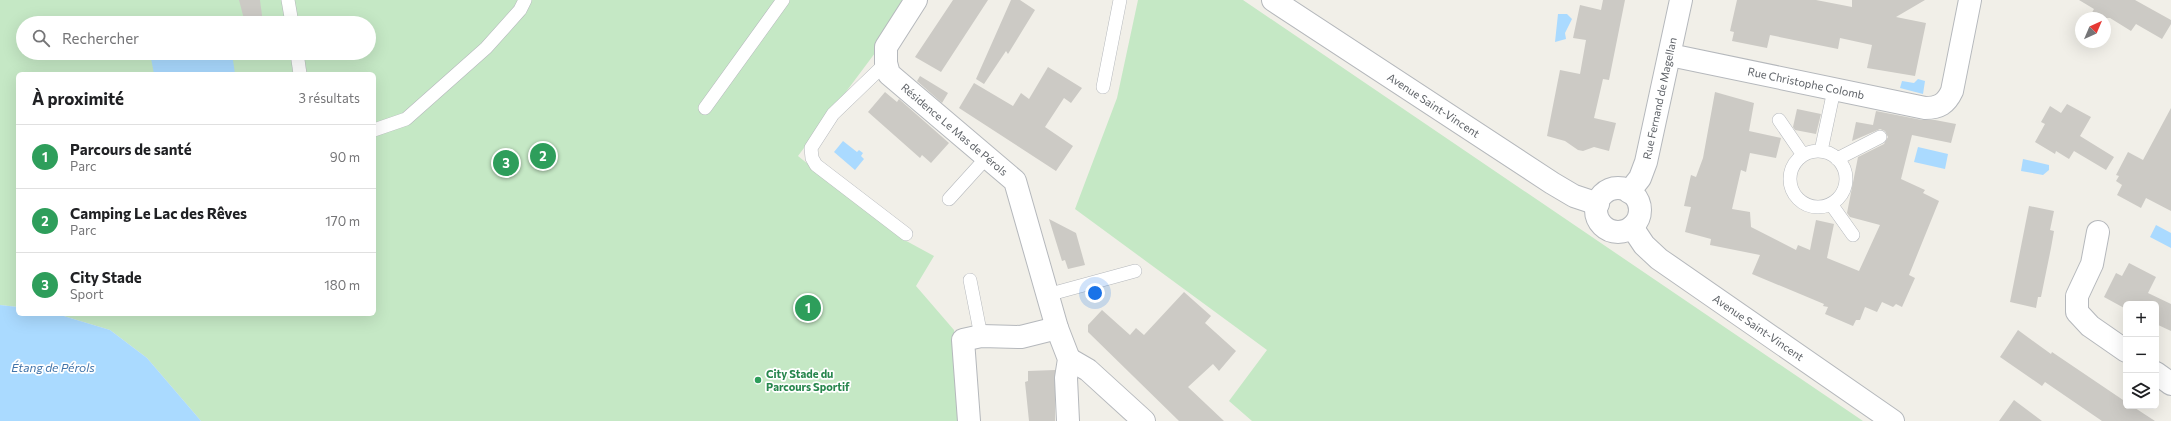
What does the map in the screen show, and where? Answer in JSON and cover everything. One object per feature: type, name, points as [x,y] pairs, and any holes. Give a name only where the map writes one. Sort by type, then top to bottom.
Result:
[{"type":"street","points":[[886,64],[886,48],[916,0]]},
{"type":"street","name":"Avenue Saint-Vincent","points":[[1273,0],[1552,183],[1574,196],[1598,204]]},
{"type":"street","name":"Rue Fernand de Magellan","points":[[1629,192],[1640,178],[1646,162],[1681,0]]},
{"type":"street","name":"Rue Christophe Colomb","points":[[1670,55],[1925,108],[1943,106],[1949,99],[1952,91],[1970,0]]},
{"type":"street","name":"Résidence Le Mas de Pérols","points":[[886,64],[889,74],[1015,181],[1057,328],[1070,359]]},
{"type":"street","points":[[1617,189],[1629,192],[1635,196],[1640,209],[1639,216],[1632,227],[1619,232],[1606,228],[1598,217],[1598,204],[1605,193],[1617,189]]},
{"type":"street","name":"Avenue Saint-Vincent","points":[[1632,227],[1644,246],[1659,259],[1893,421]]},
{"type":"street","points":[[2098,232],[2092,264],[2077,296],[2077,312],[2090,326],[2123,349]]},
{"type":"street","points":[[969,421],[963,340],[980,336],[1021,337],[1057,328]]},
{"type":"street","points":[[1068,421],[1066,378],[1070,359],[1088,370],[1144,421]]},
{"type":"street","points":[[2159,375],[2171,384]]},
{"type":"lane","points":[[288,0],[291,16]]},
{"type":"lane","points":[[376,129],[406,119],[486,48],[520,10],[525,0]]},
{"type":"lane","points":[[705,108],[783,0]]},
{"type":"lane","points":[[1103,87],[1120,0]]},
{"type":"lane","points":[[298,60],[300,72]]},
{"type":"lane","points":[[886,64],[833,114],[811,148],[812,158],[816,165],[906,234]]},
{"type":"lane","points":[[1821,151],[1834,90]]},
{"type":"lane","points":[[1779,120],[1803,155]]},
{"type":"lane","points":[[1837,159],[1880,137]]},
{"type":"lane","points":[[1812,151],[1821,151],[1830,154],[1837,159],[1845,174],[1846,183],[1838,199],[1831,204],[1822,207],[1812,207],[1803,203],[1796,197],[1791,188],[1791,169],[1796,161],[1803,155],[1812,151]]},
{"type":"lane","points":[[949,199],[987,157]]},
{"type":"lane","points":[[1831,204],[1853,235]]},
{"type":"lane","points":[[1048,295],[1135,271]]},
{"type":"lane","points":[[970,280],[980,336]]},
{"type":"green space","points":[[0,0],[910,0],[884,41],[798,156],[899,237],[934,256],[916,286],[954,330],[965,421],[201,421],[147,358],[110,330],[64,316],[376,316],[376,72],[16,72],[16,307],[0,305]]},
{"type":"green space","points":[[1138,0],[1243,0],[1863,421],[1252,421],[1229,401],[1267,350],[1075,209],[1117,98]]},
{"type":"water","points":[[1558,14],[1567,14],[1572,19],[1565,33],[1566,39],[1555,42]]},
{"type":"water","points":[[151,60],[233,60],[235,72],[154,72]]},
{"type":"water","points":[[1918,79],[1925,81],[1923,94],[1900,88],[1902,81],[1914,83]]},
{"type":"water","points":[[843,141],[857,152],[859,150],[863,153],[861,156],[864,159],[855,170],[834,152]]},
{"type":"water","points":[[1918,147],[1948,154],[1945,169],[1914,162]]},
{"type":"water","points":[[2023,159],[2049,165],[2049,170],[2043,175],[2021,171]]},
{"type":"water","points":[[2156,225],[2171,233],[2171,248],[2150,237]]},
{"type":"water","name":"Étang de Pérols","points":[[0,305],[16,307],[16,316],[64,316],[110,330],[147,358],[201,421],[0,421]]},
{"type":"building","points":[[239,0],[260,0],[262,16],[243,16]]},
{"type":"building","points":[[953,0],[988,0],[941,72],[915,57]]},
{"type":"building","points":[[1011,0],[1020,0],[1035,10],[1008,54],[1006,51],[984,84],[976,79]]},
{"type":"building","points":[[1603,0],[1625,0],[1609,80],[1603,79],[1594,118],[1616,123],[1609,151],[1594,147],[1583,151],[1578,150],[1565,141],[1547,136],[1560,70],[1580,74],[1586,40],[1573,38],[1580,5],[1601,10]]},
{"type":"building","points":[[1737,0],[1816,0],[1852,7],[1852,0],[1925,0],[1896,17],[1926,23],[1915,76],[1867,68],[1872,45],[1840,38],[1838,49],[1770,35],[1767,48],[1732,41],[1734,32],[1730,31]]},
{"type":"building","points":[[2079,0],[2135,0],[2171,20],[2171,24],[2162,39],[2136,24],[2131,31],[2111,19],[2111,12],[2092,12],[2094,9]]},
{"type":"building","points":[[1048,67],[1082,88],[1071,103],[1064,98],[1045,127],[1073,146],[1056,171],[959,108],[974,83],[1013,106],[1021,93],[1029,99]]},
{"type":"building","points":[[920,76],[948,93],[942,103],[917,81]]},
{"type":"building","points":[[885,92],[897,102],[899,99],[949,143],[931,163],[922,155],[920,158],[868,112]]},
{"type":"building","points":[[1715,92],[1754,103],[1749,131],[1781,138],[1776,158],[1750,153],[1746,172],[1741,170],[1732,209],[1750,212],[1751,227],[1796,250],[1798,245],[1810,250],[1816,220],[1834,224],[1827,258],[1859,271],[1880,225],[1850,217],[1847,213],[1858,157],[1884,144],[1888,137],[1885,131],[1880,129],[1852,141],[1856,122],[1873,125],[1876,111],[1922,120],[1935,120],[1956,124],[1951,143],[1912,135],[1901,179],[1925,190],[1923,193],[1939,201],[1909,275],[1915,278],[1902,307],[1896,304],[1893,307],[1882,302],[1877,312],[1865,307],[1860,320],[1856,320],[1853,326],[1825,314],[1828,307],[1823,306],[1824,304],[1752,274],[1760,255],[1710,245],[1711,239],[1685,232],[1691,207],[1684,206],[1691,175],[1696,177],[1703,158]]},
{"type":"building","points":[[2067,104],[2091,117],[2080,136],[2114,157],[2106,170],[2074,151],[2069,159],[2056,151],[2055,154],[2035,142],[2045,124],[2041,122],[2050,106],[2061,113]]},
{"type":"building","points":[[2171,108],[2171,211],[2146,198],[2141,208],[2117,195],[2122,185],[2116,181],[2119,176],[2116,175],[2128,152],[2143,160]]},
{"type":"building","points":[[1797,109],[1821,114],[1816,134],[1795,130],[1793,127]]},
{"type":"building","points":[[2029,206],[2054,211],[2050,230],[2054,231],[2051,248],[2041,297],[2038,297],[2036,308],[2010,302]]},
{"type":"building","points":[[1049,219],[1076,233],[1085,265],[1068,269],[1065,260],[1062,261]]},
{"type":"building","points":[[2129,263],[2156,277],[2148,293],[2171,304],[2171,331],[2159,325],[2159,301],[2123,301],[2123,307],[2104,297],[2116,273],[2122,276]]},
{"type":"building","points":[[1184,292],[1211,316],[1205,323],[1236,351],[1219,371],[1213,364],[1188,387],[1224,421],[1179,421],[1088,332],[1088,325],[1102,310],[1130,335],[1136,328],[1144,335]]},
{"type":"building","points":[[2018,330],[2051,354],[2052,352],[2123,400],[2123,409],[2137,409],[2155,421],[2102,421],[2045,382],[2042,386],[2000,357]]},
{"type":"building","points":[[1055,370],[1055,421],[1029,421],[1025,382],[1028,381],[1028,371]]},
{"type":"building","points":[[2014,400],[2042,421],[1999,421]]},
{"type":"place","name":"Camping Le Lac des Rêves","points":[[543,156]]},
{"type":"place","name":"City Stade","points":[[506,163]]},
{"type":"place","name":"Parcours de santé","points":[[808,308]]},
{"type":"place","name":"City Stade du Parcours Sportif","points":[[758,380]]}]
